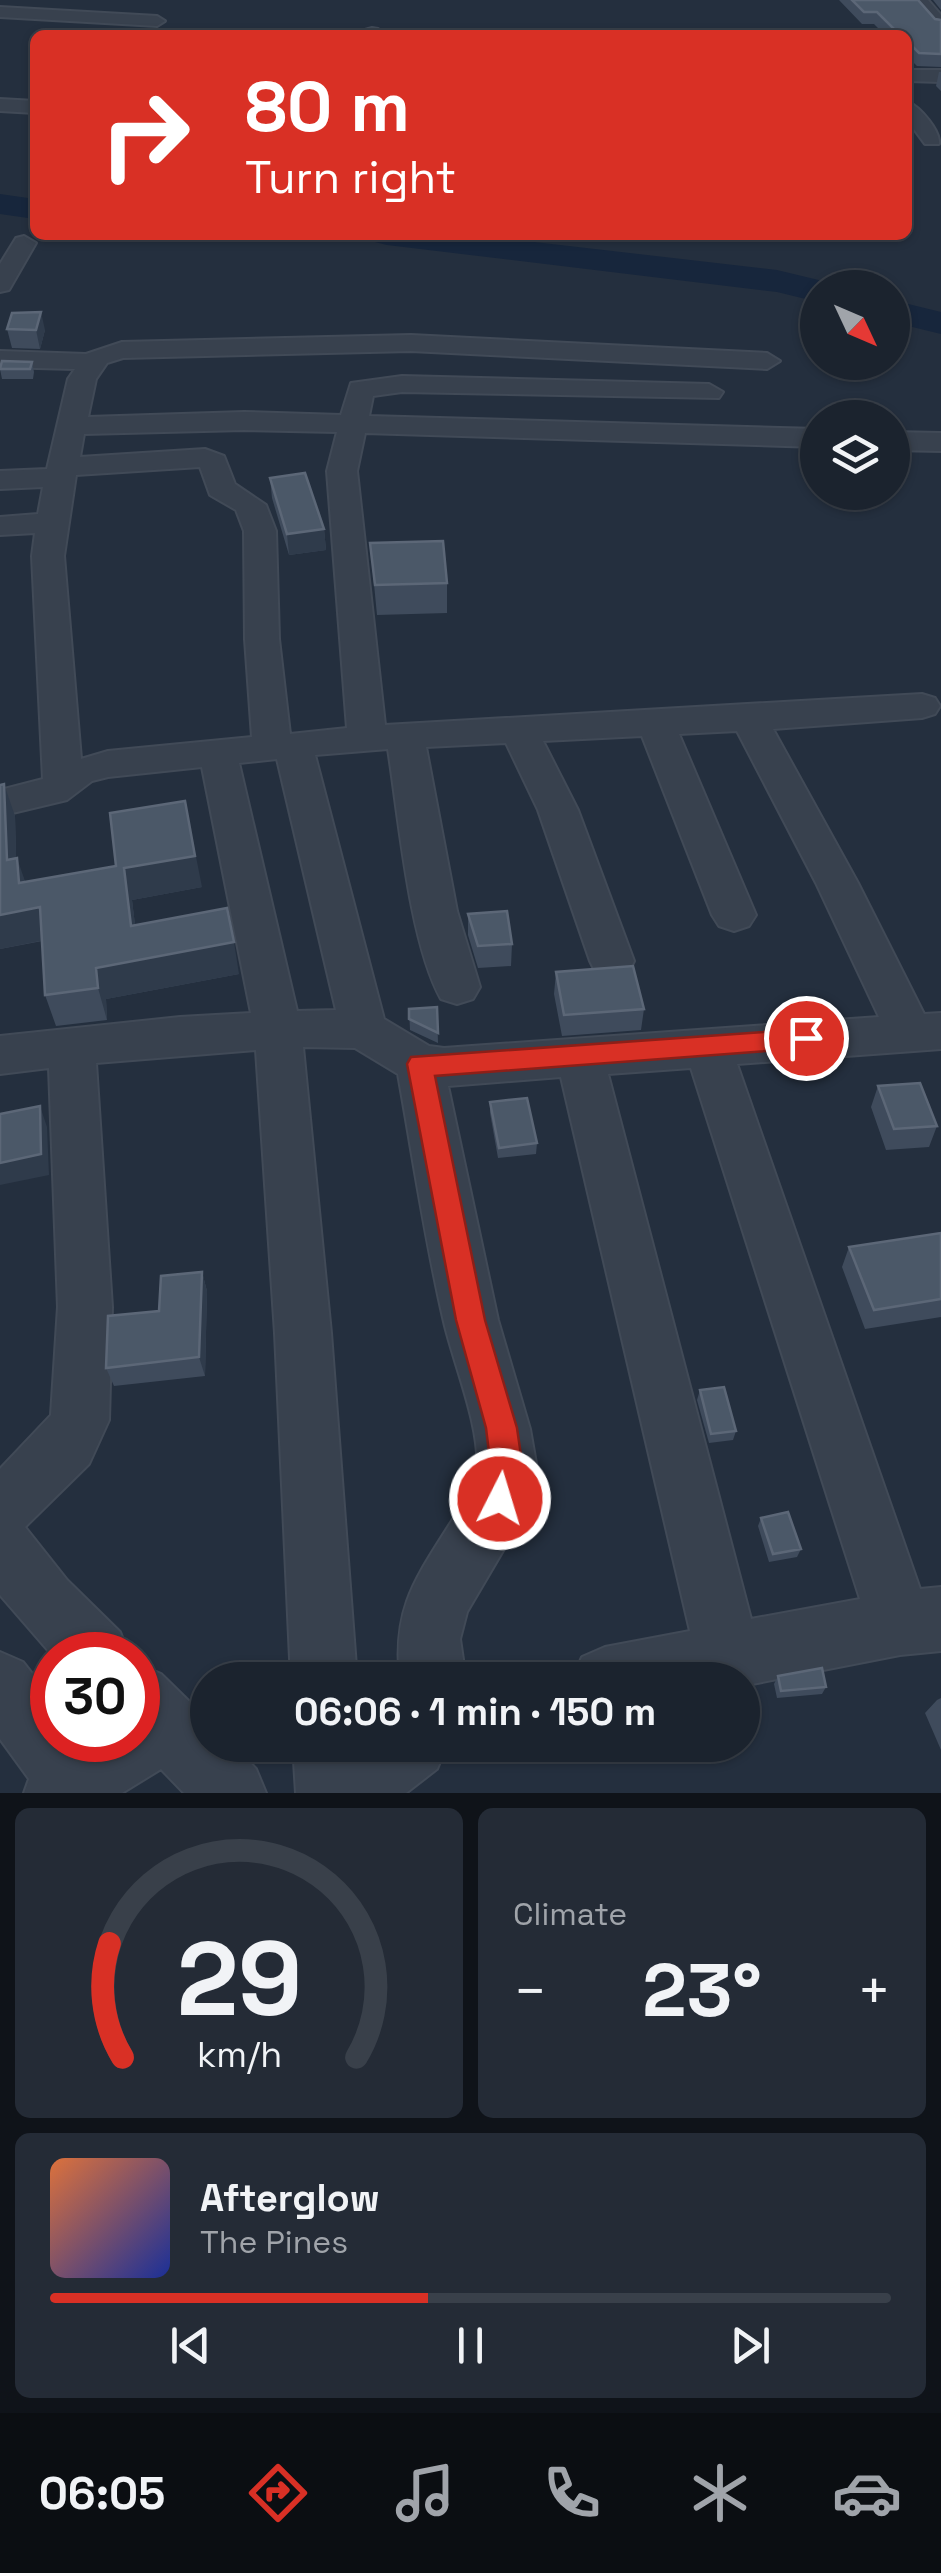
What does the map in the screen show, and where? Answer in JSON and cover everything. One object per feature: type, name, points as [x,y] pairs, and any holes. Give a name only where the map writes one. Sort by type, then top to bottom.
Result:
[{"type":"street","points":[[42,0],[155,19]]},
{"type":"street","points":[[920,0],[941,24]]},
{"type":"street","points":[[7,14],[155,19]]},
{"type":"street","points":[[912,76],[940,77]]},
{"type":"street","points":[[0,87],[30,89]]},
{"type":"street","points":[[4,109],[30,107]]},
{"type":"street","points":[[912,113],[932,140]]},
{"type":"street","points":[[0,285],[24,243]]},
{"type":"street","points":[[63,781],[49,574],[53,522],[82,379],[93,362],[108,352],[335,342],[496,346],[767,361]]},
{"type":"street","points":[[0,359],[93,362]]},
{"type":"street","points":[[457,987],[386,737],[342,471],[357,394],[372,386],[708,392]]},
{"type":"street","points":[[71,426],[131,421],[352,423],[800,437]]},
{"type":"street","points":[[910,441],[941,442]]},
{"type":"street","points":[[0,480],[190,456],[213,462],[221,489],[247,503],[254,512],[260,532],[262,639],[282,747],[364,1030]]},
{"type":"street","points":[[0,526],[53,522]]},
{"type":"street","points":[[0,803],[53,791],[63,781],[108,764],[386,737],[922,706]]},
{"type":"street","points":[[0,1055],[180,1035],[364,1030],[420,1064],[444,1067],[926,1032],[838,883],[749,718]]},
{"type":"street","points":[[656,723],[734,915]]},
{"type":"street","points":[[518,729],[558,810],[612,961]]},
{"type":"street","points":[[218,753],[278,1030],[303,1333],[323,1662]]},
{"type":"street","points":[[697,1662],[920,1621],[707,1046]]},
{"type":"street","points":[[0,1509],[44,1470],[68,1443],[80,1420],[85,1307],[72,1047]]},
{"type":"street","points":[[580,1056],[728,1656]]},
{"type":"street","points":[[420,1064],[471,1320],[501,1428],[507,1469],[500,1499],[438,1600],[428,1638],[431,1662]]},
{"type":"street","points":[[0,1545],[74,1632]]},
{"type":"street","points":[[0,1684],[66,1788],[95,1762]]},
{"type":"street","points":[[160,1720],[232,1793]]},
{"type":"street","points":[[328,1762],[330,1793]]},
{"type":"street","points":[[351,1793],[391,1762]]},
{"type":"building","points":[[852,0],[918,0],[935,19],[941,20],[941,54],[919,53],[912,46],[912,30],[895,30],[877,12],[864,12]]},
{"type":"building","points":[[41,312],[36,330],[7,329],[12,313]]},
{"type":"building","points":[[2,361],[32,362],[30,369],[0,369]]},
{"type":"building","points":[[305,473],[324,529],[287,534],[270,478]]},
{"type":"building","points":[[443,541],[447,583],[375,585],[370,543]]},
{"type":"building","points":[[4,784],[7,860],[17,858],[19,883],[116,866],[110,813],[185,801],[195,856],[124,868],[131,926],[227,908],[234,942],[96,968],[98,988],[45,995],[40,907],[0,915],[0,785]]},
{"type":"building","points":[[507,911],[512,944],[478,946],[468,914]]},
{"type":"building","points":[[633,966],[644,1009],[564,1015],[556,972]]},
{"type":"building","points":[[437,1007],[438,1033],[409,1019],[409,1009]]},
{"type":"building","points":[[920,1083],[937,1126],[894,1129],[878,1086]]},
{"type":"building","points":[[527,1098],[537,1143],[499,1148],[490,1102]]},
{"type":"building","points":[[40,1106],[41,1154],[0,1163],[0,1114]]},
{"type":"building","points":[[941,1233],[941,1299],[874,1310],[849,1247]]},
{"type":"building","points":[[202,1272],[199,1357],[106,1368],[108,1316],[159,1311],[161,1276]]},
{"type":"building","points":[[724,1387],[736,1431],[711,1434],[700,1390]]},
{"type":"building","points":[[788,1512],[801,1549],[773,1554],[761,1518]]},
{"type":"building","points":[[822,1668],[826,1687],[781,1691],[778,1676]]},
{"type":"waterway","points":[[0,204],[30,208]]},
{"type":"waterway","points":[[429,240],[800,287]]},
{"type":"waterway","points":[[910,315],[941,323]]},
{"type":"route","points":[[500,1499],[507,1469],[501,1428],[471,1320],[420,1064],[444,1067],[806,1038]]}]
